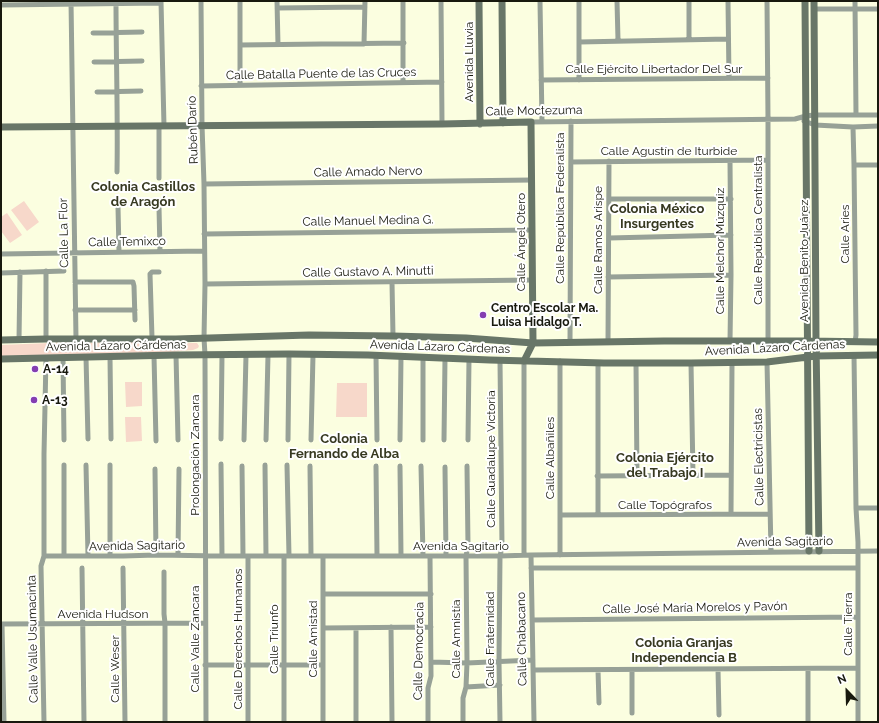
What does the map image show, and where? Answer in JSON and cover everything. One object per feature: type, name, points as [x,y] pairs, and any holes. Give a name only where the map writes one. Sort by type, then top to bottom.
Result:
[{"type":"street","name":"Rubén Darío","points":[[201,1],[205,355]]},
{"type":"street","points":[[240,1],[240,85]]},
{"type":"street","points":[[277,1],[278,45]]},
{"type":"street","points":[[403,1],[403,82]]},
{"type":"street","points":[[442,1],[442,124]]},
{"type":"street","name":"Avenida Lluvia","points":[[479,1],[480,124]]},
{"type":"street","points":[[502,1],[503,123]]},
{"type":"street","points":[[540,1],[542,122]]},
{"type":"street","points":[[579,1],[579,80]]},
{"type":"street","points":[[617,1],[618,40]]},
{"type":"street","points":[[689,1],[689,40]]},
{"type":"street","points":[[728,1],[729,78]]},
{"type":"street","name":"Calle República Centralista","points":[[767,1],[768,341]]},
{"type":"street","name":"Avenida Benito Juárez","points":[[805,1],[809,551]]},
{"type":"street","name":"Avenida Benito Juárez","points":[[814,1],[816,356],[819,551]]},
{"type":"street","points":[[855,1],[856,115]]},
{"type":"street","name":"Calle La Flor","points":[[71,2],[76,339]]},
{"type":"street","points":[[116,2],[118,126],[117,172]]},
{"type":"street","points":[[1,4],[161,2],[162,126],[159,178]]},
{"type":"street","points":[[277,8],[365,4],[364,44]]},
{"type":"street","points":[[814,9],[878,9]]},
{"type":"street","points":[[93,33],[142,32]]},
{"type":"street","points":[[579,42],[618,40],[728,39]]},
{"type":"street","points":[[240,45],[404,43]]},
{"type":"street","points":[[94,62],[142,61]]},
{"type":"street","name":"Calle Ejército Libertador Del Sur","points":[[541,80],[768,78]]},
{"type":"street","name":"Calle Batalla Puente de las Cruces","points":[[201,86],[442,82]]},
{"type":"street","points":[[97,92],[141,91]]},
{"type":"street","points":[[806,119],[814,115],[878,115]]},
{"type":"street","name":"Calle Moctezuma","points":[[1,127],[480,124],[571,121],[768,119],[806,119],[815,125],[878,126]]},
{"type":"street","name":"Calle República Federalista","points":[[570,342],[571,121]]},
{"type":"street","name":"Calle Ángel Otero","points":[[524,361],[533,342],[531,122]]},
{"type":"street","name":"Calle Aries","points":[[853,126],[855,342]]},
{"type":"street","name":"Calle Agustín de Iturbide","points":[[571,162],[768,160]]},
{"type":"street","name":"Calle Ramos Arispe","points":[[608,342],[609,161]]},
{"type":"street","name":"Calle Melchor Múzquiz","points":[[730,161],[730,341]]},
{"type":"street","points":[[854,165],[878,164]]},
{"type":"street","name":"Calle Amado Nervo","points":[[204,184],[532,180]]},
{"type":"street","points":[[609,199],[731,199]]},
{"type":"street","points":[[118,207],[119,252]]},
{"type":"street","points":[[159,207],[160,252]]},
{"type":"street","name":"Calle Manuel Medina G.","points":[[204,234],[532,230]]},
{"type":"street","points":[[609,238],[731,235]]},
{"type":"street","name":"Calle Temixco","points":[[1,254],[204,251]]},
{"type":"street","points":[[46,271],[46,339]]},
{"type":"street","points":[[1,273],[64,271]]},
{"type":"street","points":[[19,340],[20,272]]},
{"type":"street","points":[[152,338],[150,274],[152,272],[159,272]]},
{"type":"street","points":[[608,277],[731,275]]},
{"type":"street","name":"Calle Gustavo A. Minutti","points":[[205,284],[532,280]]},
{"type":"street","points":[[75,282],[133,282],[135,320]]},
{"type":"street","points":[[392,282],[393,336]]},
{"type":"street","points":[[75,310],[135,310]]},
{"type":"street","name":"Avenida Lázaro Cárdenas","points":[[1,340],[204,338],[309,335],[466,338],[533,342],[878,342]]},
{"type":"street","points":[[288,440],[289,354]]},
{"type":"street","points":[[311,440],[313,354]]},
{"type":"street","name":"Avenida Lázaro Cárdenas","points":[[1,359],[313,354],[524,361],[732,363],[767,362],[808,356],[878,355]]},
{"type":"street","points":[[176,355],[178,440]]},
{"type":"street","name":"Prolongación Zancara","points":[[205,355],[205,555]]},
{"type":"street","points":[[221,439],[222,355]]},
{"type":"street","points":[[244,440],[246,355]]},
{"type":"street","points":[[266,440],[268,355]]},
{"type":"street","points":[[376,355],[377,440]]},
{"type":"street","points":[[854,355],[858,551]]},
{"type":"street","points":[[154,356],[156,441]]},
{"type":"street","points":[[400,440],[401,356]]},
{"type":"street","points":[[86,357],[88,439]]},
{"type":"street","points":[[110,357],[111,439]]},
{"type":"street","points":[[423,357],[423,440]]},
{"type":"street","name":"Calle Valle Usumacinta","points":[[44,722],[41,566],[44,556],[46,358]]},
{"type":"street","points":[[63,358],[64,440]]},
{"type":"street","points":[[444,440],[445,358]]},
{"type":"street","points":[[468,440],[469,359]]},
{"type":"street","name":"Calle Guadalupe Victoria","points":[[500,360],[502,547],[500,556]]},
{"type":"street","points":[[524,361],[524,555]]},
{"type":"street","name":"Calle Albañiles","points":[[560,361],[560,554]]},
{"type":"street","points":[[598,362],[598,515]]},
{"type":"street","name":"Calle Electricistas","points":[[767,362],[770,552]]},
{"type":"street","points":[[636,363],[637,476]]},
{"type":"street","points":[[691,363],[693,475]]},
{"type":"street","points":[[731,514],[732,363]]},
{"type":"street","points":[[221,464],[222,556]]},
{"type":"street","points":[[64,465],[64,556]]},
{"type":"street","points":[[86,465],[88,556]]},
{"type":"street","points":[[110,465],[110,556]]},
{"type":"street","points":[[265,465],[266,556]]},
{"type":"street","name":"Calle Triunfo","points":[[284,722],[287,465]]},
{"type":"street","name":"Calle Derechos Humanos","points":[[242,466],[248,666],[248,722]]},
{"type":"street","points":[[310,466],[311,556]]},
{"type":"street","points":[[376,466],[377,556]]},
{"type":"street","points":[[400,466],[401,556]]},
{"type":"street","points":[[421,466],[423,556]]},
{"type":"street","name":"Calle Amnistía","points":[[463,722],[463,698],[466,687],[467,663],[467,466]]},
{"type":"street","points":[[445,467],[446,556]]},
{"type":"street","points":[[155,469],[156,555]]},
{"type":"street","points":[[178,469],[178,555]]},
{"type":"street","points":[[598,476],[731,475]]},
{"type":"street","points":[[856,508],[878,508]]},
{"type":"street","name":"Calle Topógrafos","points":[[561,515],[770,514]]},
{"type":"street","name":"Calle Tierra","points":[[858,551],[858,722]]},
{"type":"street","name":"Avenida Sagitario","points":[[44,556],[500,556],[560,554],[878,551]]},
{"type":"street","name":"Calle Valle Zancara","points":[[205,555],[206,722]]},
{"type":"street","name":"Calle Chabacano","points":[[531,555],[534,722]]},
{"type":"street","name":"Calle Amistad","points":[[323,556],[323,722]]},
{"type":"street","name":"Calle Democracia","points":[[428,722],[428,688],[431,676],[430,556]]},
{"type":"street","name":"Calle Fraternidad","points":[[500,556],[500,722]]},
{"type":"street","points":[[82,568],[84,722]]},
{"type":"street","name":"Calle Weser","points":[[123,568],[125,722]]},
{"type":"street","name":"Avenida Sagitario","points":[[531,568],[858,568]]},
{"type":"street","points":[[164,572],[165,722]]},
{"type":"street","points":[[323,594],[431,594]]},
{"type":"street","name":"Calle José María Morelos y Pavón","points":[[532,620],[858,617]]},
{"type":"street","name":"Avenida Hudson","points":[[2,624],[205,623]]},
{"type":"street","points":[[2,624],[4,722]]},
{"type":"street","points":[[391,627],[392,722]]},
{"type":"street","points":[[323,628],[431,627]]},
{"type":"street","points":[[356,628],[356,722]]},
{"type":"street","points":[[431,662],[467,663],[533,660]]},
{"type":"street","points":[[205,665],[323,665]]},
{"type":"street","points":[[533,670],[858,668]]},
{"type":"street","points":[[718,669],[720,715]]},
{"type":"street","points":[[808,669],[808,722]]},
{"type":"street","points":[[598,670],[599,703]]},
{"type":"street","points":[[632,670],[632,713]]},
{"type":"street","points":[[466,687],[500,685]]},
{"type":"shaded area","points":[[24,201],[39,222],[27,231],[11,210]]},
{"type":"shaded area","points":[[7,213],[22,235],[10,243],[1,231],[1,217]]},
{"type":"shaded area","points":[[73,342],[171,342],[197,343],[199,346],[193,350],[168,353],[1,356],[1,345]]},
{"type":"shaded area","points":[[125,382],[142,382],[142,406],[126,407]]},
{"type":"shaded area","points":[[337,383],[367,383],[367,417],[336,417]]},
{"type":"shaded area","points":[[125,417],[141,417],[142,441],[126,442]]},
{"type":"place","name":"Centro Escolar Ma. Luisa Hidalgo T.","points":[[483,315]]},
{"type":"place","name":"A-14","points":[[35,369]]},
{"type":"place","name":"A-13","points":[[34,400]]},
{"type":"district","name":"Colonia Castillos de Aragón","points":[[143,194]]},
{"type":"district","name":"Colonia México Insurgentes","points":[[657,216]]},
{"type":"district","name":"Colonia Fernando de Alba","points":[[344,446]]},
{"type":"district","name":"Colonia Ejército del Trabajo I","points":[[665,466]]},
{"type":"district","name":"Colonia Granjas Independencia B","points":[[684,650]]}]
